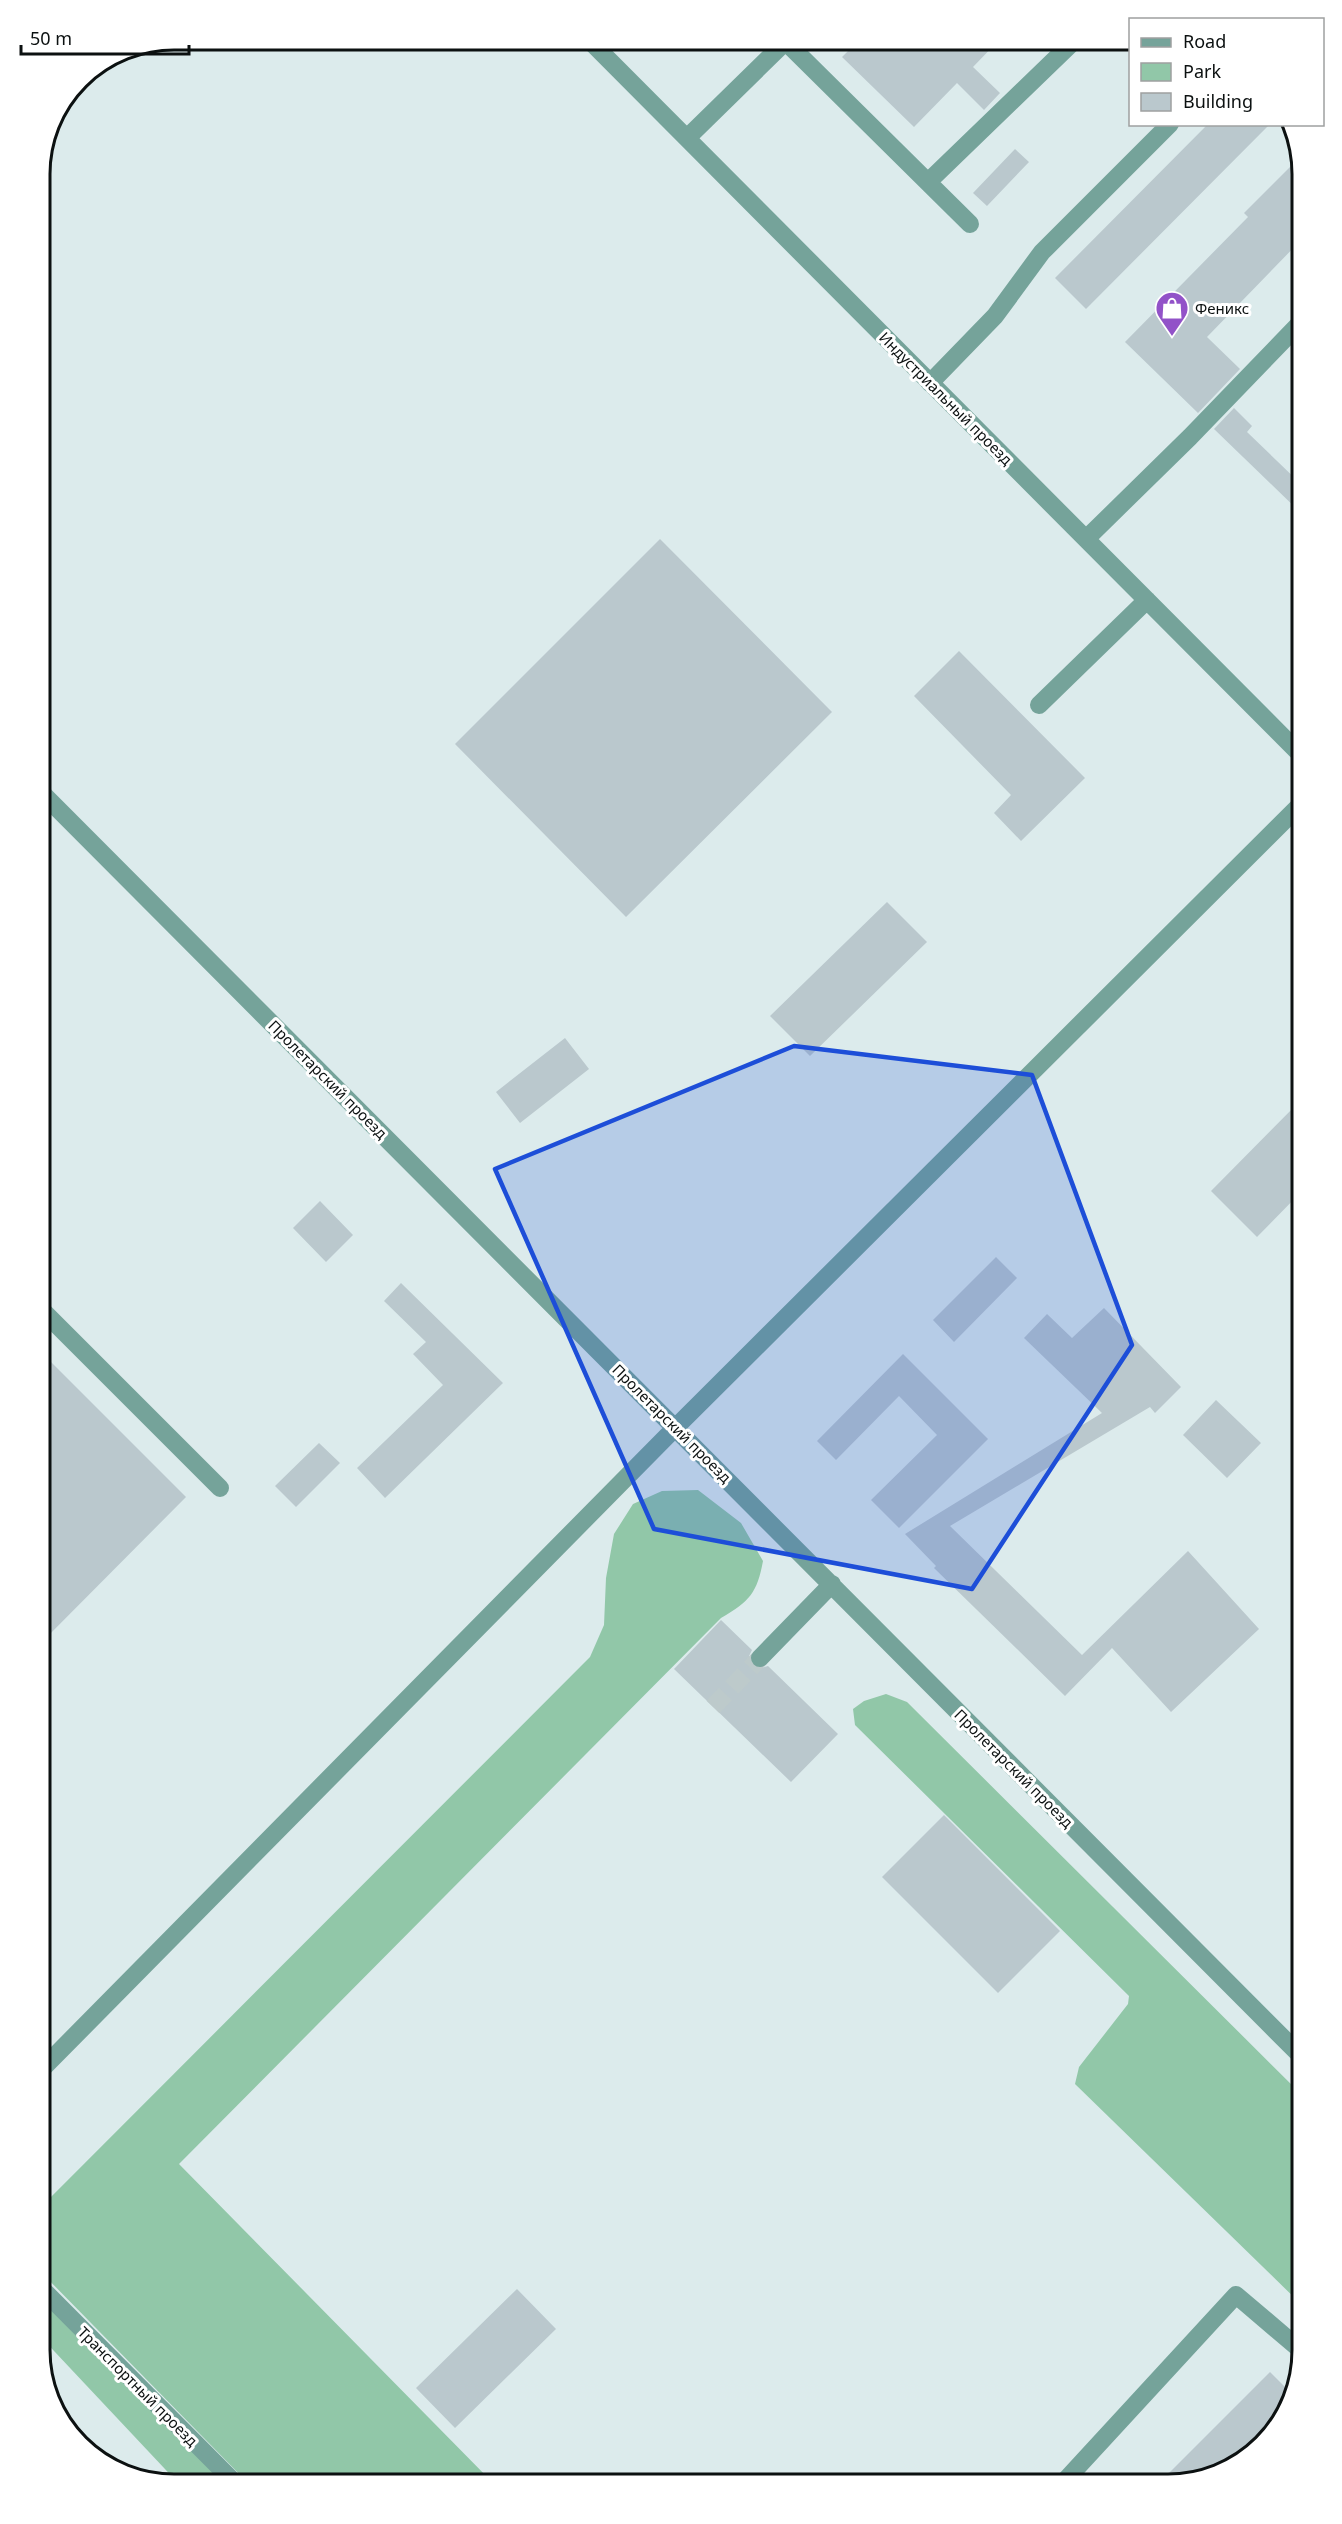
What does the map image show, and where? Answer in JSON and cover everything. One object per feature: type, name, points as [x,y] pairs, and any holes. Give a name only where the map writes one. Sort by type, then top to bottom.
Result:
[{"type":"street","name":"Индустриальный проезд","points":[[599,50],[1292,746]]},
{"type":"street","points":[[687,138],[778,50]]},
{"type":"street","points":[[796,50],[970,224]]},
{"type":"street","points":[[928,182],[1065,50]]},
{"type":"street","points":[[930,383],[995,316],[1042,252],[1168,126]]},
{"type":"street","points":[[1086,538],[1190,437],[1292,331]]},
{"type":"street","points":[[1039,705],[1147,600]]},
{"type":"street","name":"Пролетарский проезд","points":[[50,801],[1292,2047]]},
{"type":"street","points":[[50,2061],[676,1427],[1292,813]]},
{"type":"street","points":[[50,1318],[220,1488]]},
{"type":"street","points":[[760,1658],[832,1584]]},
{"type":"street","points":[[1070,2475],[1236,2295],[1292,2343]]},
{"type":"street","name":"Транспортный проезд","points":[[50,2297],[226,2474]]},
{"type":"highlighted area","points":[[794,1046],[1032,1075],[1132,1345],[972,1589],[654,1529],[495,1169]]},
{"type":"green space","points":[[698,1490],[741,1523],[763,1561],[758,1581],[751,1595],[721,1618],[179,2164],[484,2474],[239,2474],[50,2281],[50,2198],[590,1657],[604,1625],[606,1578],[614,1534],[633,1504],[662,1491]]},
{"type":"green space","points":[[886,1694],[907,1702],[1292,2085],[1292,2295],[1075,2084],[1079,2067],[1128,2004],[1129,1996],[855,1725],[853,1709],[864,1701]]},
{"type":"green space","points":[[50,2305],[218,2474],[170,2474],[50,2347]]},
{"type":"building","points":[[989,50],[973,67],[1000,93],[984,110],[957,83],[914,127],[842,57],[848,51]]},
{"type":"building","points":[[1206,126],[1268,126],[1086,309],[1055,278]]},
{"type":"building","points":[[1015,149],[1029,162],[987,206],[973,193]]},
{"type":"building","points":[[1292,165],[1292,249],[1207,337],[1240,369],[1198,413],[1125,342],[1248,217],[1244,213]]},
{"type":"building","points":[[1234,408],[1252,426],[1247,432],[1292,475],[1292,504],[1214,429]]},
{"type":"building","points":[[660,539],[832,712],[626,917],[455,744]]},
{"type":"building","points":[[959,651],[1085,778],[1021,841],[994,813],[1011,795],[914,696]]},
{"type":"building","points":[[887,902],[927,942],[810,1056],[770,1016]]},
{"type":"building","points":[[565,1038],[589,1069],[520,1123],[496,1092]]},
{"type":"building","points":[[1292,1109],[1292,1201],[1257,1237],[1211,1191]]},
{"type":"building","points":[[320,1201],[353,1235],[326,1262],[293,1228]]},
{"type":"building","points":[[996,1257],[1017,1278],[954,1342],[933,1320]]},
{"type":"building","points":[[401,1283],[503,1383],[385,1498],[357,1468],[443,1385],[413,1354],[426,1342],[384,1301]]},
{"type":"building","points":[[1104,1308],[1181,1387],[1155,1413],[1150,1407],[950,1526],[1082,1655],[1188,1551],[1259,1629],[1171,1712],[1112,1648],[1065,1696],[934,1568],[936,1566],[905,1534],[1102,1413],[1024,1338],[1047,1314],[1072,1338]]},
{"type":"building","points":[[903,1354],[988,1439],[899,1528],[871,1500],[937,1435],[899,1396],[836,1460],[817,1441]]},
{"type":"building","points":[[50,1361],[186,1497],[50,1634]]},
{"type":"building","points":[[1216,1400],[1261,1443],[1227,1478],[1183,1435]]},
{"type":"building","points":[[319,1443],[340,1463],[296,1507],[275,1486]]},
{"type":"building","points":[[721,1620],[752,1650],[749,1656],[752,1666],[758,1669],[768,1666],[838,1734],[791,1782],[674,1669]]},
{"type":"building","points":[[944,1815],[1060,1931],[998,1993],[882,1877]]},
{"type":"building","points":[[517,2289],[556,2329],[455,2428],[416,2388]]},
{"type":"building","points":[[1270,2372],[1286,2388],[1272,2419],[1244,2449],[1208,2468],[1167,2475]]},
{"type":"tunnel","points":[[713,1707],[760,1658]]},
{"type":"place","name":"Феникс","points":[[1172,337]]}]
